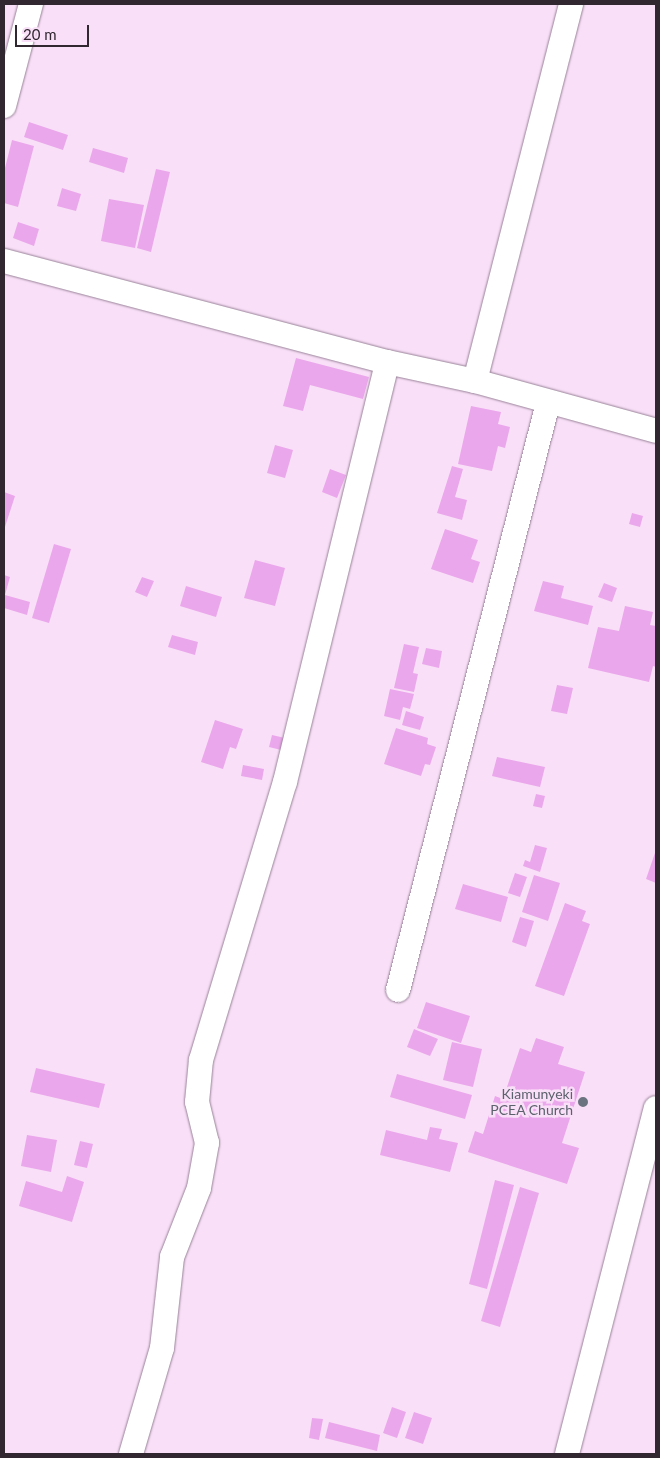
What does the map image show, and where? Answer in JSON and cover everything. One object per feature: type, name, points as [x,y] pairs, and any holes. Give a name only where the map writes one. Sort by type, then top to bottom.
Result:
[{"type":"street","points":[[4,106],[31,4]]},
{"type":"street","points":[[475,381],[571,4]]},
{"type":"street","points":[[4,261],[387,362],[475,381],[548,403],[656,431]]},
{"type":"street","points":[[131,1454],[162,1348],[172,1257],[199,1188],[207,1143],[197,1102],[201,1060],[285,782],[387,362]]},
{"type":"street","points":[[398,990],[548,403]]},
{"type":"street","points":[[567,1454],[656,1108]]},
{"type":"building","points":[[29,122],[68,135],[63,150],[24,137]]},
{"type":"building","points":[[12,140],[34,146],[18,207],[4,203],[4,172]]},
{"type":"building","points":[[93,148],[128,158],[124,173],[89,162]]},
{"type":"building","points":[[156,169],[170,172],[151,252],[137,248]]},
{"type":"building","points":[[62,188],[81,194],[76,211],[57,206]]},
{"type":"building","points":[[109,199],[144,205],[135,248],[101,241]]},
{"type":"building","points":[[18,222],[39,229],[34,246],[13,238]]},
{"type":"building","points":[[296,358],[369,377],[363,399],[310,385],[303,411],[283,406]]},
{"type":"building","points":[[471,406],[501,412],[498,424],[510,427],[505,448],[498,446],[492,471],[458,464]]},
{"type":"building","points":[[275,445],[293,450],[285,478],[267,473]]},
{"type":"building","points":[[452,466],[463,469],[455,497],[467,500],[462,520],[437,513]]},
{"type":"building","points":[[330,469],[346,475],[337,498],[322,492]]},
{"type":"building","points":[[4,492],[15,496],[4,530]]},
{"type":"building","points":[[632,513],[643,516],[640,527],[629,524]]},
{"type":"building","points":[[445,529],[478,540],[471,559],[480,562],[473,583],[431,569]]},
{"type":"building","points":[[54,544],[71,549],[49,623],[32,618]]},
{"type":"building","points":[[255,560],[285,568],[275,606],[244,598]]},
{"type":"building","points":[[4,575],[10,577],[5,595],[30,602],[27,615],[4,608]]},
{"type":"building","points":[[142,577],[154,581],[147,597],[135,592]]},
{"type":"building","points":[[543,581],[564,586],[561,598],[593,606],[588,625],[534,611]]},
{"type":"building","points":[[604,583],[617,588],[612,602],[598,597]]},
{"type":"building","points":[[186,586],[222,597],[216,617],[180,606]]},
{"type":"building","points":[[625,606],[653,612],[650,625],[656,626],[656,667],[653,666],[649,682],[588,668],[598,627],[619,631]]},
{"type":"building","points":[[172,635],[198,642],[195,655],[168,647]]},
{"type":"building","points":[[404,644],[419,647],[413,673],[418,674],[414,692],[394,688]]},
{"type":"building","points":[[426,648],[442,651],[439,668],[422,664]]},
{"type":"building","points":[[557,685],[573,688],[567,714],[551,711]]},
{"type":"building","points":[[390,689],[414,694],[410,709],[403,707],[400,720],[384,716]]},
{"type":"building","points":[[406,711],[424,717],[420,730],[402,725]]},
{"type":"building","points":[[215,720],[243,729],[236,749],[230,747],[223,769],[201,762]]},
{"type":"building","points":[[396,728],[428,738],[427,744],[436,747],[430,765],[425,764],[421,776],[384,764]]},
{"type":"building","points":[[272,735],[285,738],[281,750],[269,747]]},
{"type":"building","points":[[497,757],[545,767],[540,787],[492,776]]},
{"type":"building","points":[[243,765],[264,769],[262,780],[241,776]]},
{"type":"building","points":[[536,794],[545,796],[542,808],[533,806]]},
{"type":"building","points":[[535,845],[547,848],[540,872],[523,866],[525,860],[530,862]]},
{"type":"building","points":[[656,850],[656,883],[646,879]]},
{"type":"building","points":[[515,873],[527,877],[520,897],[508,893]]},
{"type":"building","points":[[534,875],[560,883],[548,921],[522,912]]},
{"type":"building","points":[[463,884],[508,897],[501,922],[455,909]]},
{"type":"building","points":[[565,903],[586,911],[582,921],[590,924],[564,996],[535,986]]},
{"type":"building","points":[[520,917],[534,921],[526,947],[512,942]]},
{"type":"building","points":[[426,1002],[470,1016],[461,1043],[417,1028]]},
{"type":"building","points":[[414,1029],[438,1039],[430,1056],[407,1047]]},
{"type":"building","points":[[536,1038],[564,1047],[558,1064],[585,1072],[562,1143],[579,1148],[567,1184],[468,1152],[475,1131],[483,1134],[495,1096],[503,1099],[520,1048],[531,1052]]},
{"type":"building","points":[[452,1042],[482,1049],[473,1087],[443,1080]]},
{"type":"building","points":[[36,1068],[105,1084],[99,1108],[30,1092]]},
{"type":"building","points":[[397,1074],[472,1095],[465,1119],[390,1097]]},
{"type":"building","points":[[430,1127],[442,1129],[439,1139],[458,1143],[450,1172],[380,1155],[386,1130],[427,1140]]},
{"type":"building","points":[[27,1135],[57,1140],[51,1172],[21,1166]]},
{"type":"building","points":[[80,1141],[93,1144],[87,1168],[74,1165]]},
{"type":"building","points":[[67,1176],[84,1182],[72,1222],[19,1206],[26,1181],[62,1192]]},
{"type":"building","points":[[495,1180],[514,1185],[487,1289],[469,1284]]},
{"type":"building","points":[[520,1187],[539,1193],[500,1327],[481,1321]]},
{"type":"building","points":[[392,1407],[406,1412],[397,1438],[383,1433]]},
{"type":"building","points":[[414,1412],[432,1418],[423,1444],[405,1438]]},
{"type":"building","points":[[312,1418],[323,1419],[319,1440],[309,1438]]},
{"type":"building","points":[[329,1422],[380,1435],[377,1451],[325,1438]]},
{"type":"place","name":"Kiamunyeki PCEA Church","points":[[583,1102]]}]
